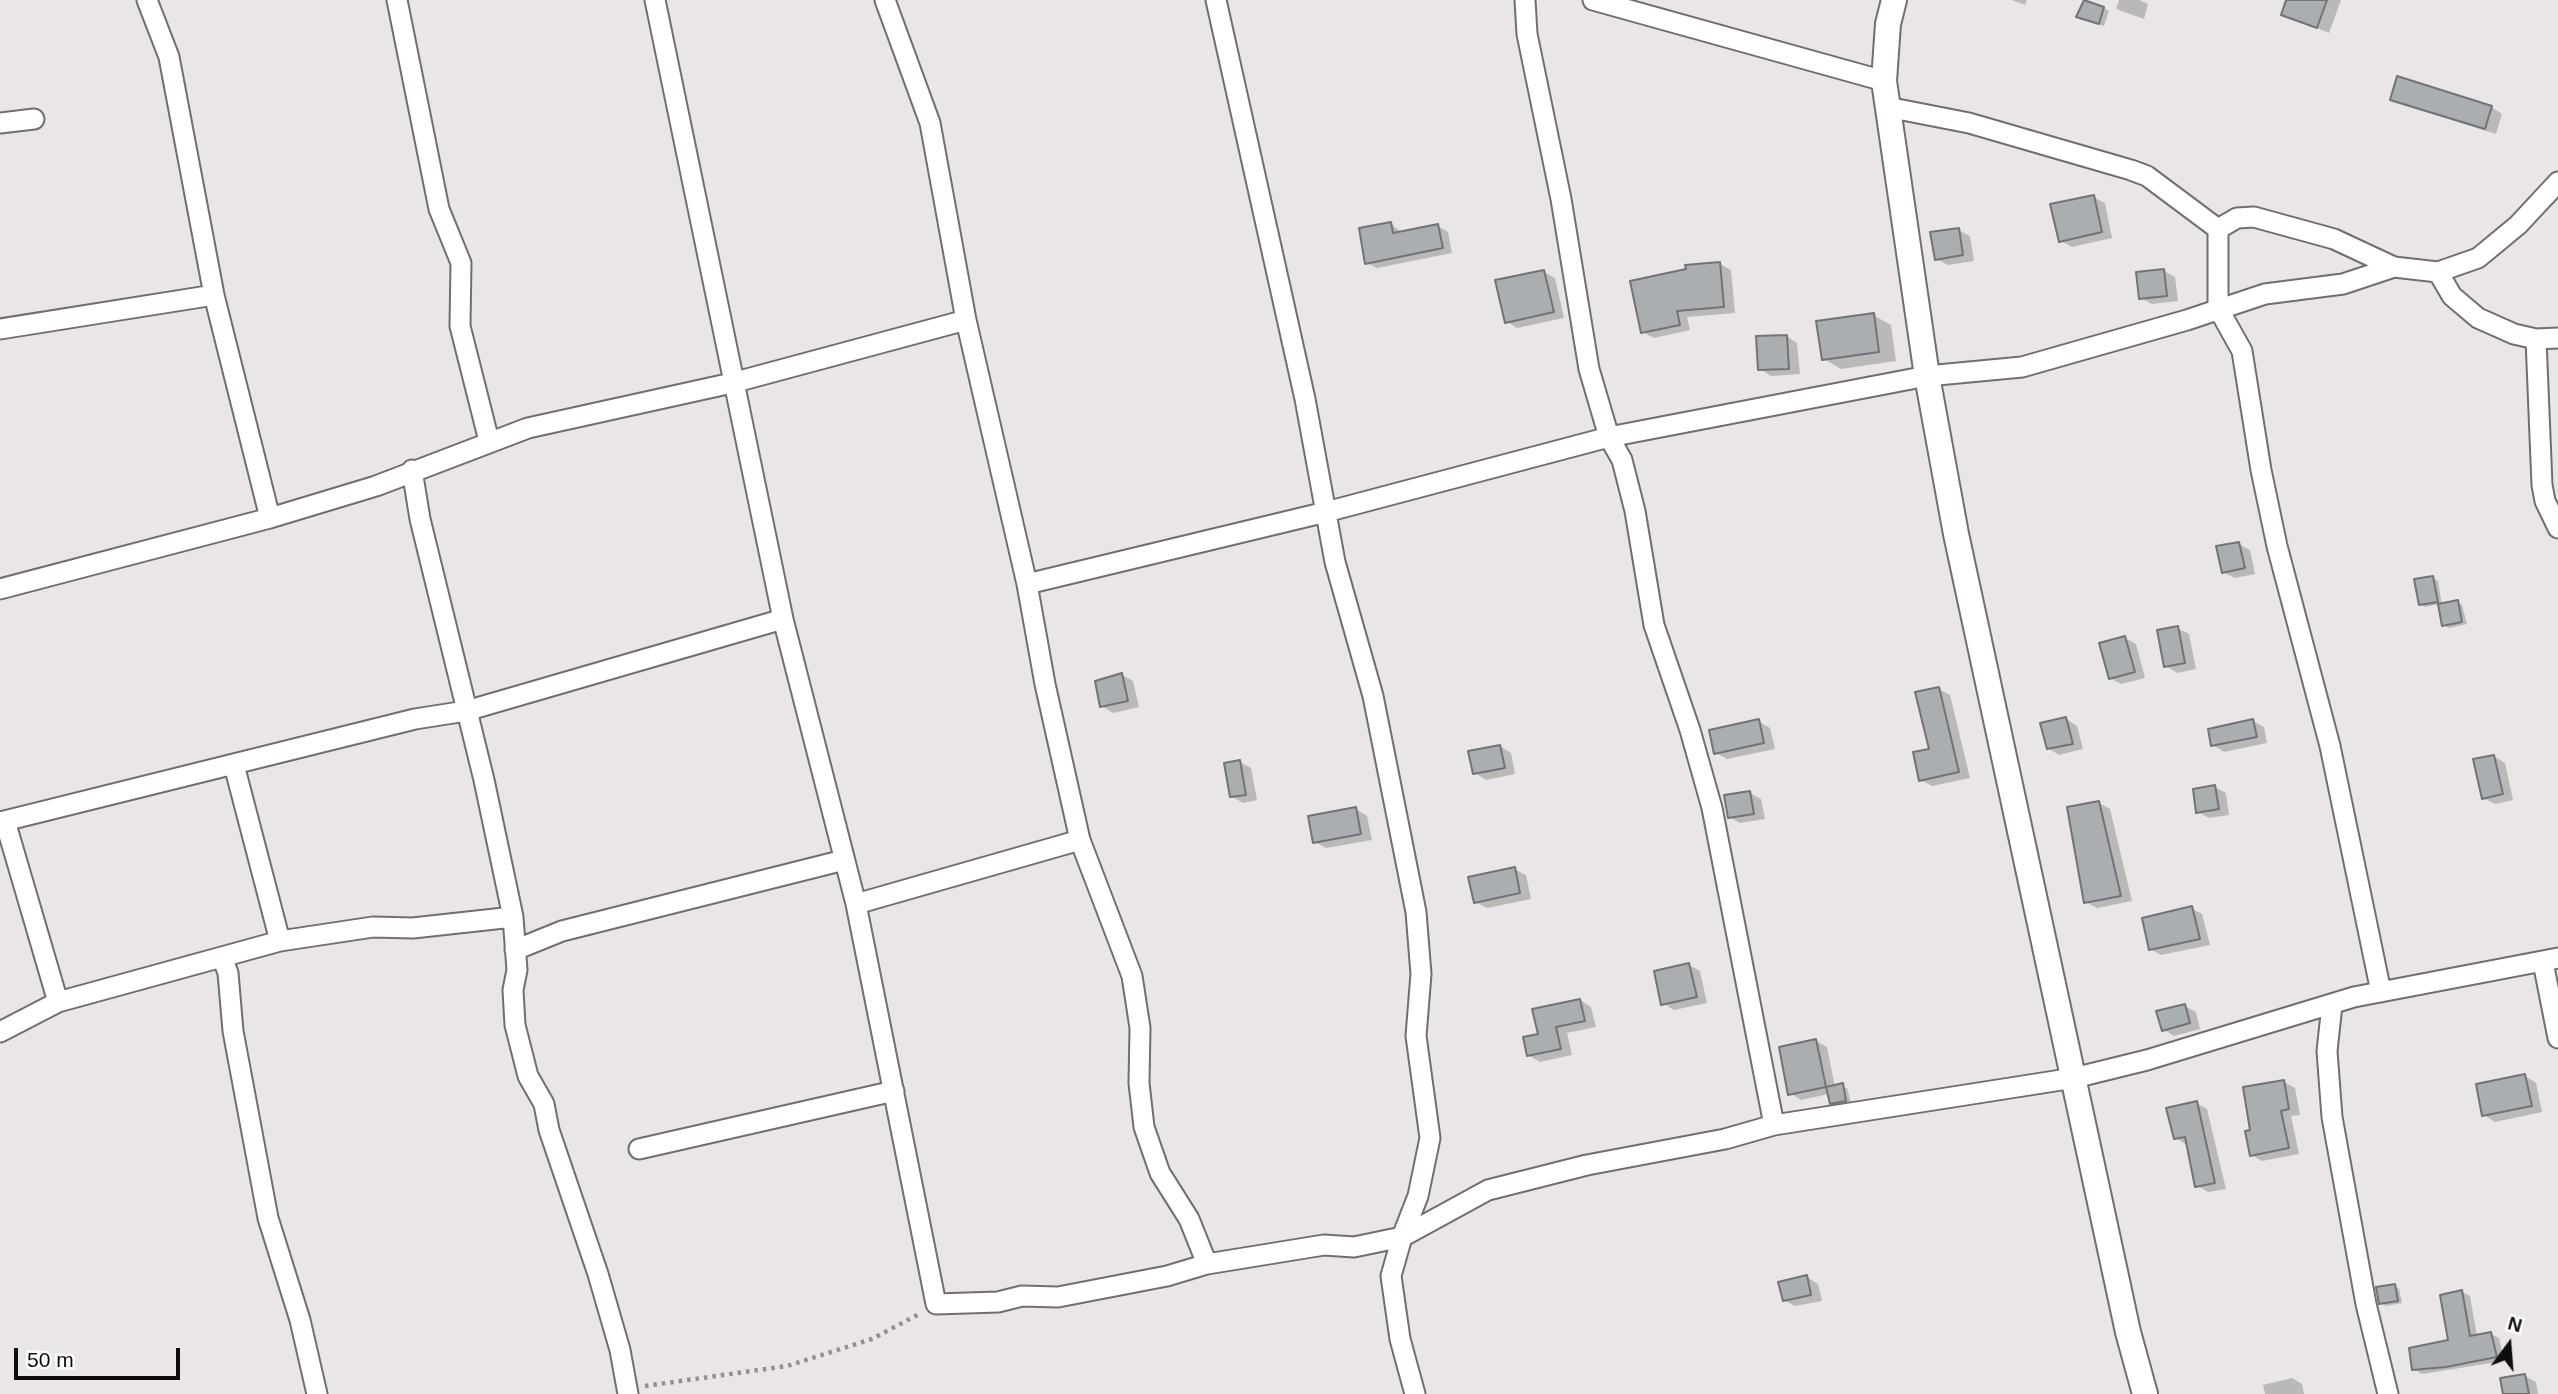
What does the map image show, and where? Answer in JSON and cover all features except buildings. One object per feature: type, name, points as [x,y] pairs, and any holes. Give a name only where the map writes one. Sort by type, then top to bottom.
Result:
[{"type":"street","points":[[147,0],[169,57],[214,295],[270,518]]},
{"type":"street","points":[[397,0],[439,209],[461,263],[460,326],[489,441]]},
{"type":"street","points":[[655,0],[783,620],[856,904],[936,1304],[998,1302],[1022,1296],[1058,1297],[1167,1276],[1207,1264],[1324,1245],[1354,1247],[1402,1237],[1488,1190],[1587,1165],[1725,1139],[1774,1125],[2074,1078],[2147,1060],[2381,992],[2551,960],[2558,1038]]},
{"type":"street","points":[[886,0],[930,123],[966,320],[1027,584],[1045,684],[1080,840],[1132,976],[1140,1028],[1139,1083],[1144,1127],[1160,1172],[1189,1219],[1207,1264]]},
{"type":"street","points":[[1216,0],[1307,410],[1335,562],[1373,696],[1420,942],[1416,1036],[1430,1138],[1418,1196],[1391,1276],[1400,1339],[1415,1394]]},
{"type":"street","points":[[1525,0],[1527,34],[1559,187],[1589,369],[1609,437],[1622,460],[1635,511],[1654,625],[1690,730],[1712,808],[1774,1125]]},
{"type":"street","points":[[1592,0],[1884,80]]},
{"type":"street","points":[[1894,0],[1888,24],[1884,80],[1927,376],[1975,627],[2128,1332],[2146,1394]]},
{"type":"street","points":[[1887,107],[1969,123],[2131,170],[2147,176],[2218,229]]},
{"type":"street","points":[[0,123],[34,119]]},
{"type":"street","points":[[2218,229],[2237,218],[2254,217],[2334,239],[2393,267],[2438,272],[2478,258],[2518,225],[2558,182]]},
{"type":"street","points":[[2218,229],[2218,308],[2242,351],[2274,533],[2330,746],[2381,992]]},
{"type":"street","points":[[1027,584],[1326,512],[1609,437],[1927,376],[2022,367],[2187,320],[2265,294],[2343,284],[2393,267]]},
{"type":"street","points":[[2438,272],[2452,296],[2478,318],[2514,334],[2536,339],[2558,338]]},
{"type":"street","points":[[0,329],[214,295]]},
{"type":"street","points":[[0,589],[270,518],[376,486],[412,470],[528,428],[732,383],[966,320]]},
{"type":"street","points":[[2536,339],[2542,485],[2545,501],[2558,527]]},
{"type":"street","points":[[412,470],[420,519],[485,780],[513,917],[515,1025],[521,1051],[528,1076],[544,1104],[549,1130],[598,1274],[621,1350],[627,1391]]},
{"type":"street","points":[[58,1002],[3,822],[415,719],[466,711],[783,620]]},
{"type":"street","points":[[234,765],[280,942]]},
{"type":"street","points":[[856,904],[1080,840]]},
{"type":"street","points":[[515,950],[562,931],[844,860]]},
{"type":"street","points":[[0,1032],[58,1002],[280,942],[373,927],[412,928],[513,917]]},
{"type":"street","points":[[222,957],[228,973],[233,1031],[268,1218],[300,1320],[317,1394]]},
{"type":"street","points":[[2332,1005],[2327,1051],[2332,1117],[2366,1304],[2388,1394]]},
{"type":"street","points":[[639,1149],[894,1091]]},
{"type":"path","points":[[627,1391],[787,1367],[872,1339],[936,1304]]}]
